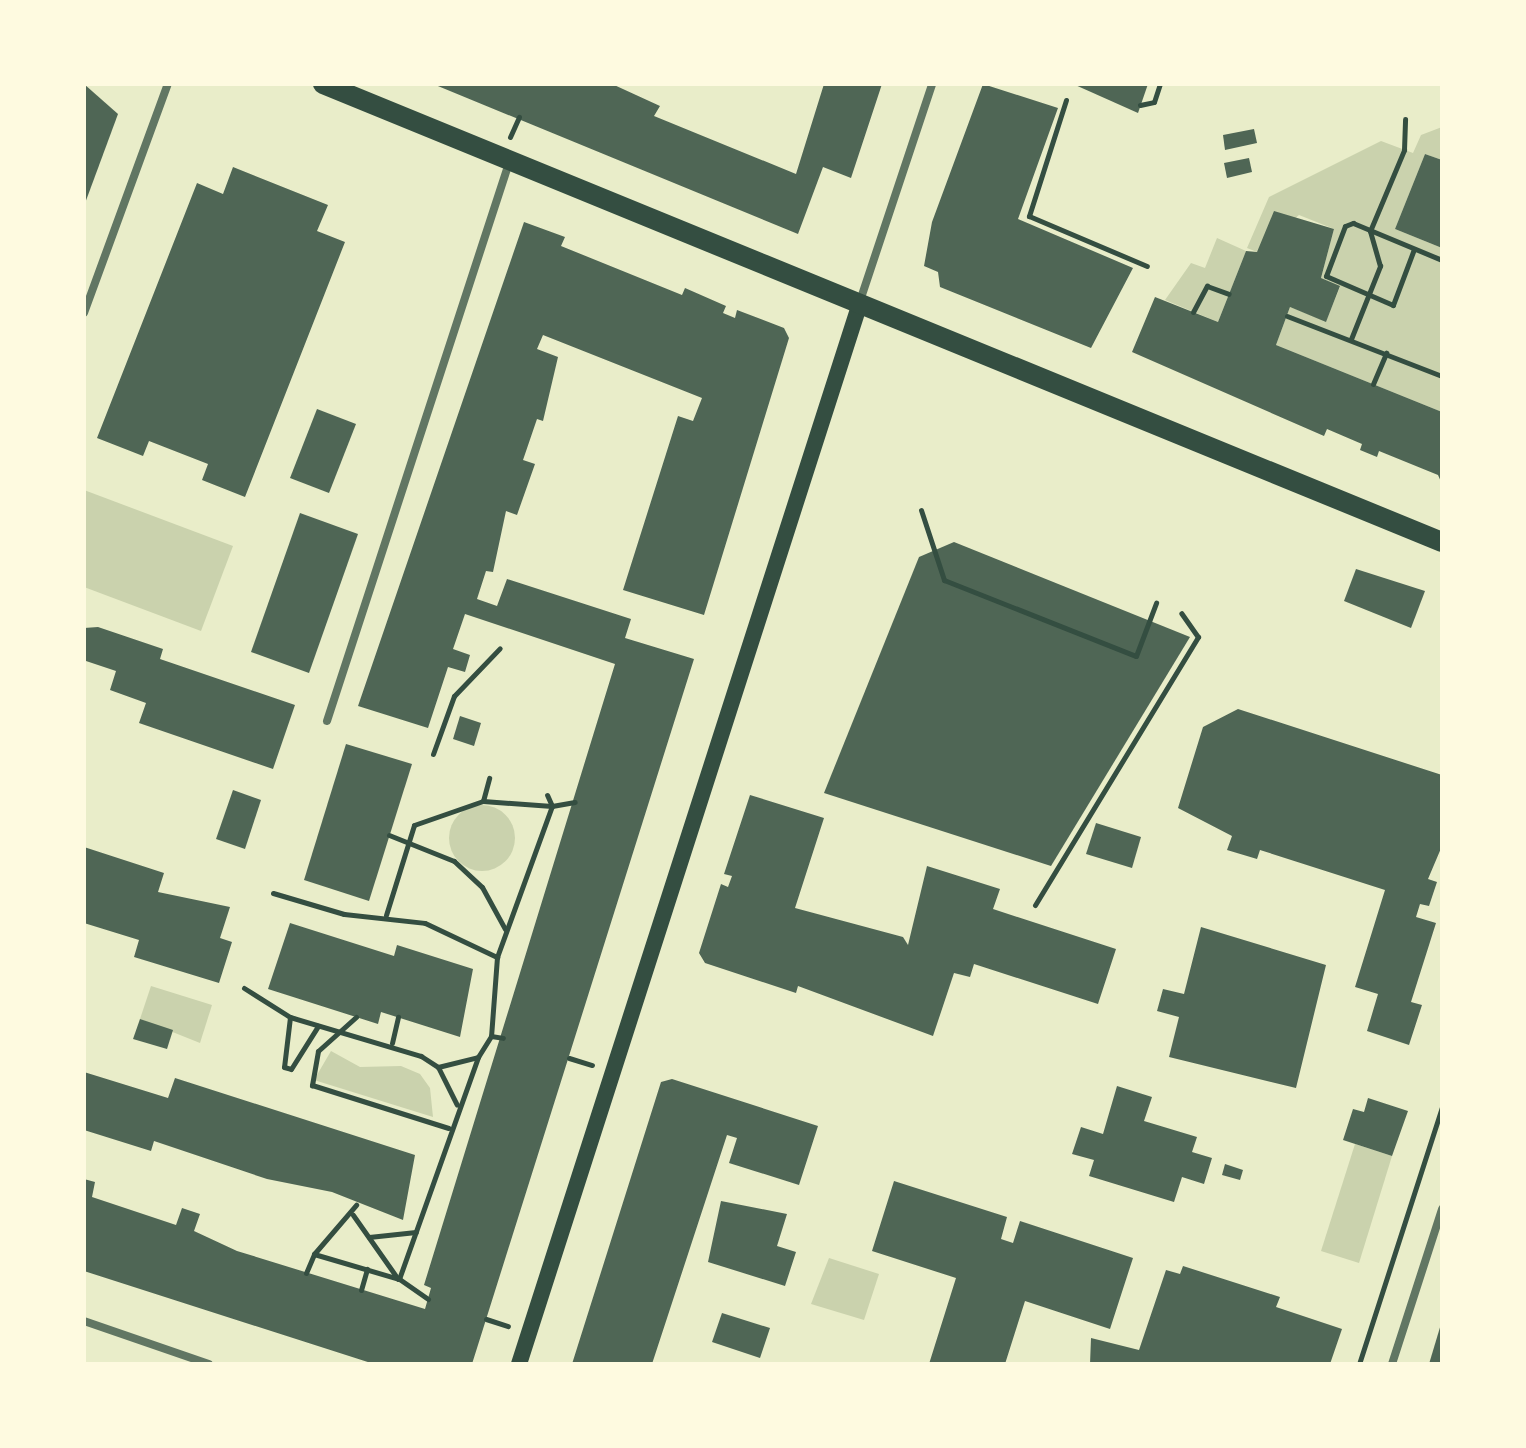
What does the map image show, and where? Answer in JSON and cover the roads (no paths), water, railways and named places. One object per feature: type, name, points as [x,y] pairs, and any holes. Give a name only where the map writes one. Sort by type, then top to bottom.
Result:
[{"type":"main road","points":[[323,84],[859,306],[1442,542]]},
{"type":"main road","points":[[519,1364],[859,306]]},
{"type":"street","points":[[84,313],[168,84]]},
{"type":"street","points":[[859,306],[932,84]]},
{"type":"street","points":[[327,721],[510,160]]},
{"type":"street","points":[[1392,1364],[1442,1209]]},
{"type":"street","points":[[84,1321],[209,1364]]}]
